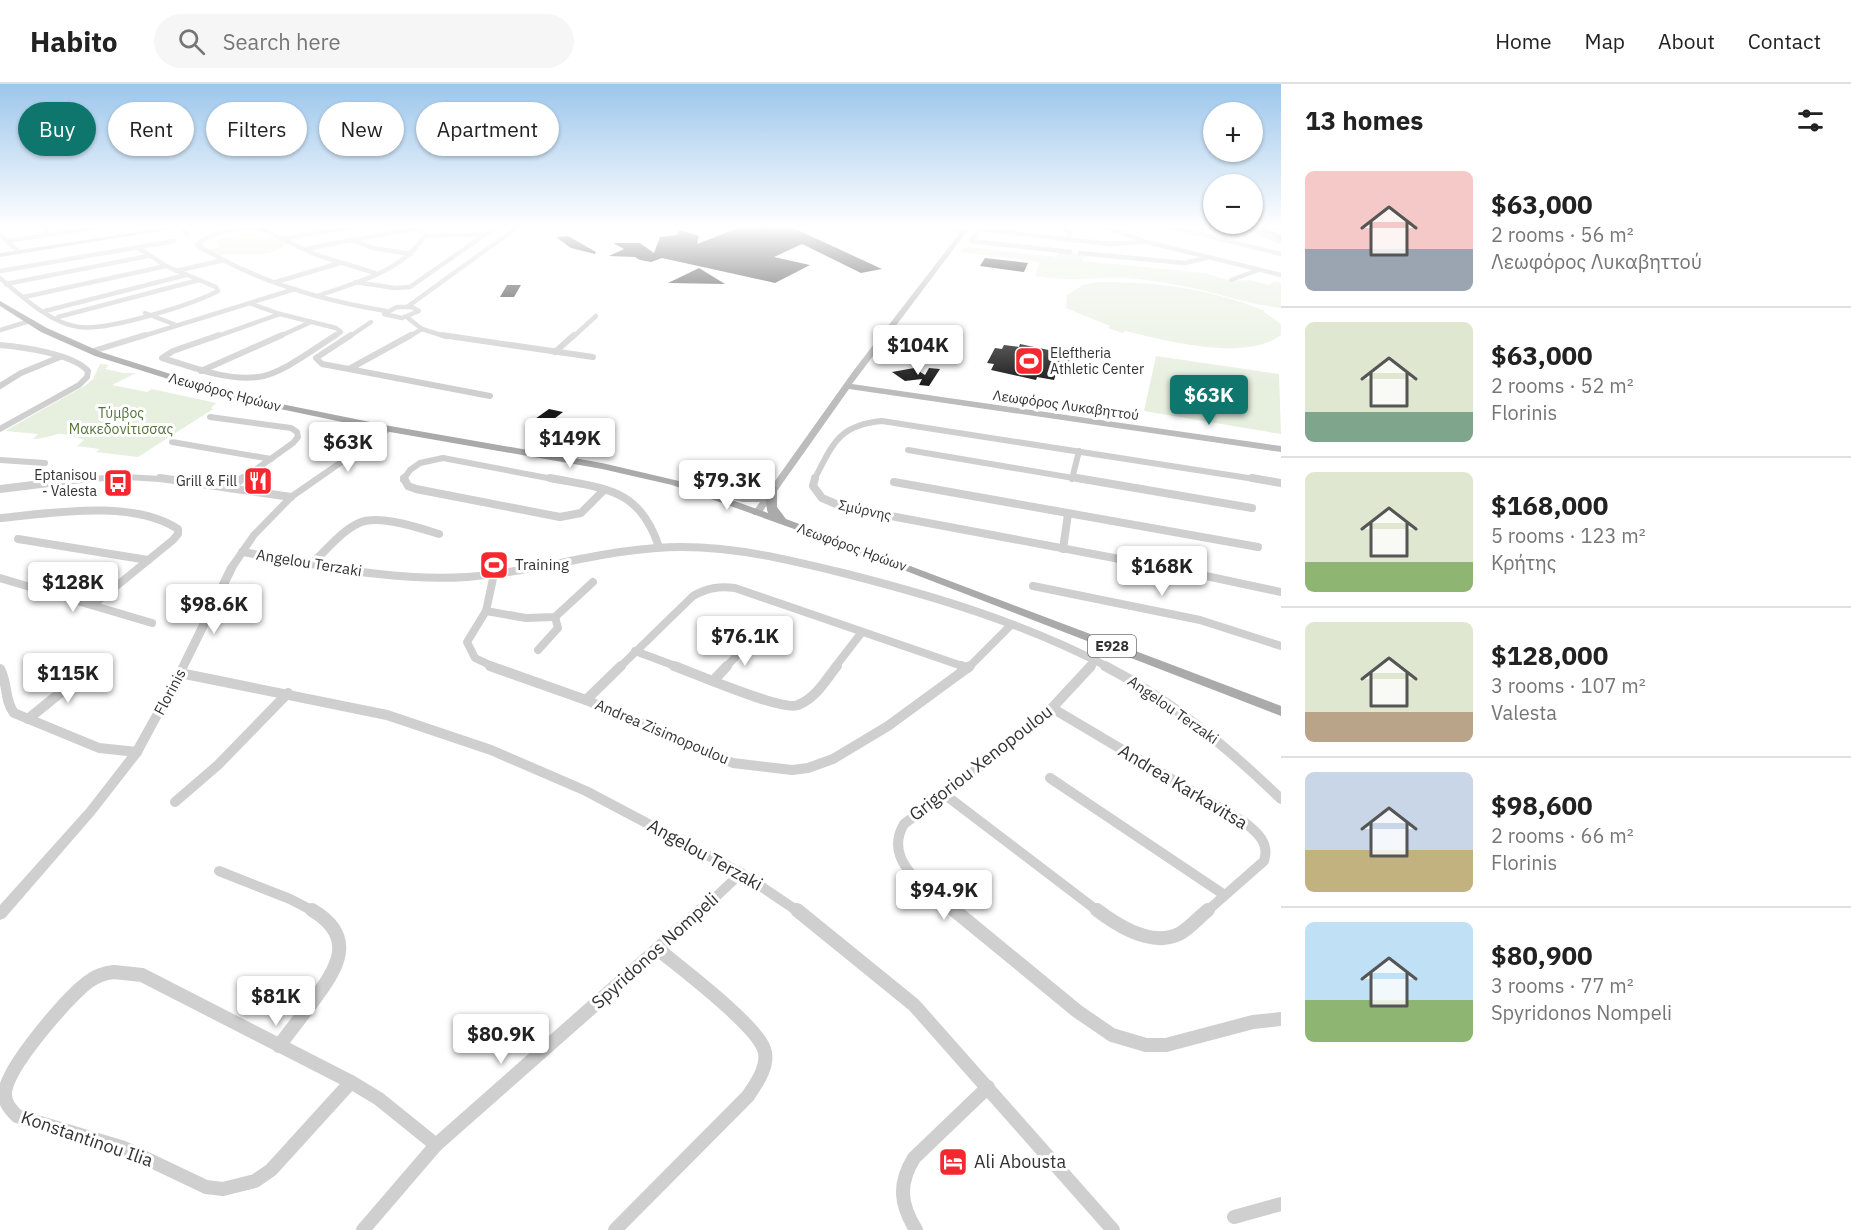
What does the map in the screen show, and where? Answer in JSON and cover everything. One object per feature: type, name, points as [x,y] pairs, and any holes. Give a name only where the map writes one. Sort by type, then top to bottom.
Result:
[{"type":"main road","points":[[757,513],[928,279]]},
{"type":"main road","name":"Λεωφόρος Ηρώων","points":[[0,303],[30,321],[93,351],[235,397],[390,429],[602,466],[684,486],[1281,711]]},
{"type":"main road","name":"Λεωφόρος Λυκαβηττού","points":[[848,386],[1281,449]]},
{"type":"main road","points":[[684,486],[697,487],[745,502],[770,494]]},
{"type":"main road","points":[[770,494],[772,513],[784,522]]},
{"type":"street","points":[[1,279],[45,311],[74,326],[89,328],[218,291],[216,287],[199,280],[58,317]]},
{"type":"street","points":[[6,284],[29,279]]},
{"type":"street","points":[[24,297],[104,279]]},
{"type":"street","points":[[45,311],[168,279]]},
{"type":"street","points":[[269,279],[317,296],[386,311],[407,307],[445,279]]},
{"type":"street","points":[[275,282],[284,279]]},
{"type":"street","points":[[317,296],[361,279]]},
{"type":"street","points":[[355,282],[395,288],[410,287],[421,279]]},
{"type":"street","points":[[93,351],[295,289]]},
{"type":"street","points":[[249,303],[280,314],[341,330],[268,374],[231,378],[162,358],[173,351],[280,314]]},
{"type":"street","points":[[407,307],[419,311],[408,318]]},
{"type":"street","points":[[386,311],[384,314],[388,317],[408,318],[422,329],[448,337],[593,357]]},
{"type":"street","points":[[145,313],[176,325]]},
{"type":"street","points":[[555,352],[596,316]]},
{"type":"street","points":[[0,330],[30,321]]},
{"type":"street","points":[[201,371],[310,322]]},
{"type":"street","points":[[371,322],[316,358],[322,364],[490,396]]},
{"type":"street","points":[[349,369],[422,329]]},
{"type":"street","points":[[0,345],[21,347],[60,357],[84,365],[88,374],[84,381],[0,429]]},
{"type":"street","points":[[0,386],[21,373],[60,357]]},
{"type":"street","points":[[210,417],[291,428],[297,432],[298,437],[293,443],[230,488]]},
{"type":"street","name":"Σμύρνης","points":[[1281,483],[893,422],[863,422],[851,425],[841,432],[814,480],[813,486],[816,492],[833,504],[843,507],[1178,570],[1281,592]]},
{"type":"street","name":"Florinis","points":[[0,914],[91,812],[137,752],[180,673],[232,567],[268,519],[291,497],[390,429]]},
{"type":"street","points":[[172,442],[270,459]]},
{"type":"street","points":[[908,450],[1252,508]]},
{"type":"street","points":[[1072,479],[1079,451]]},
{"type":"street","points":[[604,490],[588,510],[573,516],[560,517],[416,489],[408,486],[403,480],[408,471],[418,464],[429,459],[443,458],[604,490],[628,499],[640,507],[653,526],[659,547]]},
{"type":"street","points":[[0,460],[45,463]]},
{"type":"street","points":[[0,489],[71,479],[169,479],[291,497]]},
{"type":"street","points":[[894,482],[1258,547]]},
{"type":"street","points":[[0,518],[114,513],[143,515],[174,525],[178,529],[178,534],[93,605]]},
{"type":"street","points":[[1063,549],[1068,514]]},
{"type":"street","points":[[312,563],[353,527],[366,521],[418,528],[439,534]]},
{"type":"street","points":[[18,538],[148,560]]},
{"type":"street","name":"Angelou Terzaki","points":[[242,552],[418,578],[494,574],[606,552],[659,547],[707,547],[774,557],[911,592],[1011,625],[1096,660],[1158,696],[1197,724],[1242,761],[1281,799]]},
{"type":"street","name":"Andrea Zisimopoulou","points":[[494,574],[492,593],[486,610],[467,642],[469,652],[474,658],[586,700],[733,763],[760,768],[792,770],[808,768],[833,759],[888,726],[968,668],[1011,625]]},
{"type":"street","points":[[0,578],[152,623]]},
{"type":"street","points":[[486,610],[526,618],[555,617],[593,582]]},
{"type":"street","points":[[1033,586],[1200,620],[1281,645]]},
{"type":"street","points":[[586,700],[693,596],[704,590],[720,587],[735,588],[968,668]]},
{"type":"street","points":[[538,650],[558,628],[555,617]]},
{"type":"street","points":[[635,651],[779,705],[795,707],[812,698],[862,632]]},
{"type":"street","points":[[713,681],[756,636]]},
{"type":"street","name":"Grigoriou Xenopoulou","points":[[1096,660],[1052,708],[1010,744],[911,817],[898,832],[897,850],[900,861],[909,873],[1095,1026],[1128,1041],[1146,1045],[1166,1045],[1253,1022],[1281,1019]]},
{"type":"street","points":[[27,719],[91,668]]},
{"type":"street","points":[[0,669],[5,677],[6,701],[10,708],[27,719],[99,748],[137,752]]},
{"type":"street","name":"Angelou Terzaki","points":[[180,673],[288,693],[387,715],[503,755],[586,791],[741,873],[790,904],[914,1005],[1113,1230]]},
{"type":"street","points":[[175,802],[218,765],[288,693]]},
{"type":"street","name":"Andrea Karkavitsa","points":[[944,794],[1113,922],[1136,933],[1163,938],[1180,934],[1266,857],[1265,844],[1244,822],[1052,708]]},
{"type":"street","points":[[1050,778],[1223,894]]},
{"type":"street","points":[[219,871],[304,904],[318,912],[328,921],[338,939],[339,961],[334,973],[279,1046]]},
{"type":"street","name":"Spyridonos Nompeli","points":[[363,1230],[436,1145],[508,1079],[659,950],[741,873]]},
{"type":"street","points":[[615,1230],[748,1096],[764,1064],[763,1047],[751,1030],[659,950]]},
{"type":"street","name":"Konstantinou Ilia","points":[[351,1082],[271,1170],[255,1181],[223,1190],[206,1187],[114,1144],[17,1116],[9,1110],[6,1101],[6,1088],[13,1073],[68,999],[88,981],[115,971],[142,975],[351,1082],[378,1099],[436,1145]]},
{"type":"street","points":[[916,1230],[903,1207],[901,1193],[906,1171],[914,1158],[988,1087]]},
{"type":"street","points":[[1234,1217],[1281,1204]]},
{"type":"green space","points":[[1136,279],[1251,280],[1269,285],[1275,281],[1281,283],[1281,308],[1251,303],[1190,287]]},
{"type":"green space","points":[[1097,282],[1161,285],[1204,292],[1245,303],[1265,311],[1281,324],[1281,335],[1266,343],[1227,348],[1183,344],[1126,331],[1122,333],[1066,308],[1067,295],[1083,285]]},
{"type":"green space","points":[[1156,356],[1279,374],[1281,434],[1144,411]]},
{"type":"green space","name":"Τύμβος Μακεδονίτισσας","points":[[100,364],[109,365],[105,369],[136,373],[112,385],[147,392],[152,389],[216,403],[211,408],[213,409],[138,457],[96,452],[100,449],[77,446],[84,440],[64,434],[33,439],[38,434],[5,431],[86,385],[93,379]]},
{"type":"building","points":[[675,279],[718,279],[725,284],[668,283]]},
{"type":"building","points":[[759,279],[782,279],[775,283]]},
{"type":"building","points":[[507,285],[521,285],[514,297],[500,297]]},
{"type":"building","name":"Eleftheria Athletic Center","points":[[1020,344],[1063,353],[1062,358],[1070,359],[1064,375],[1056,374],[1054,380],[1037,377],[1036,380],[991,370],[994,364],[987,363],[995,348],[1002,349],[1004,345],[1019,347]]},
{"type":"building","points":[[914,368],[925,375],[929,368],[940,369],[929,386],[919,385],[922,379],[905,381],[892,372]]},
{"type":"building","points":[[549,409],[563,412],[550,422],[535,419]]},
{"type":"place","name":"Eleftheria Athletic Center","points":[[1029,361]]},
{"type":"place","name":"Grill & Fill","points":[[258,481]]},
{"type":"place","name":"Eptanisou - Valesta","points":[[118,483]]},
{"type":"place","name":"Training","points":[[494,565]]},
{"type":"place","name":"Ali Abousta","points":[[953,1162]]}]
